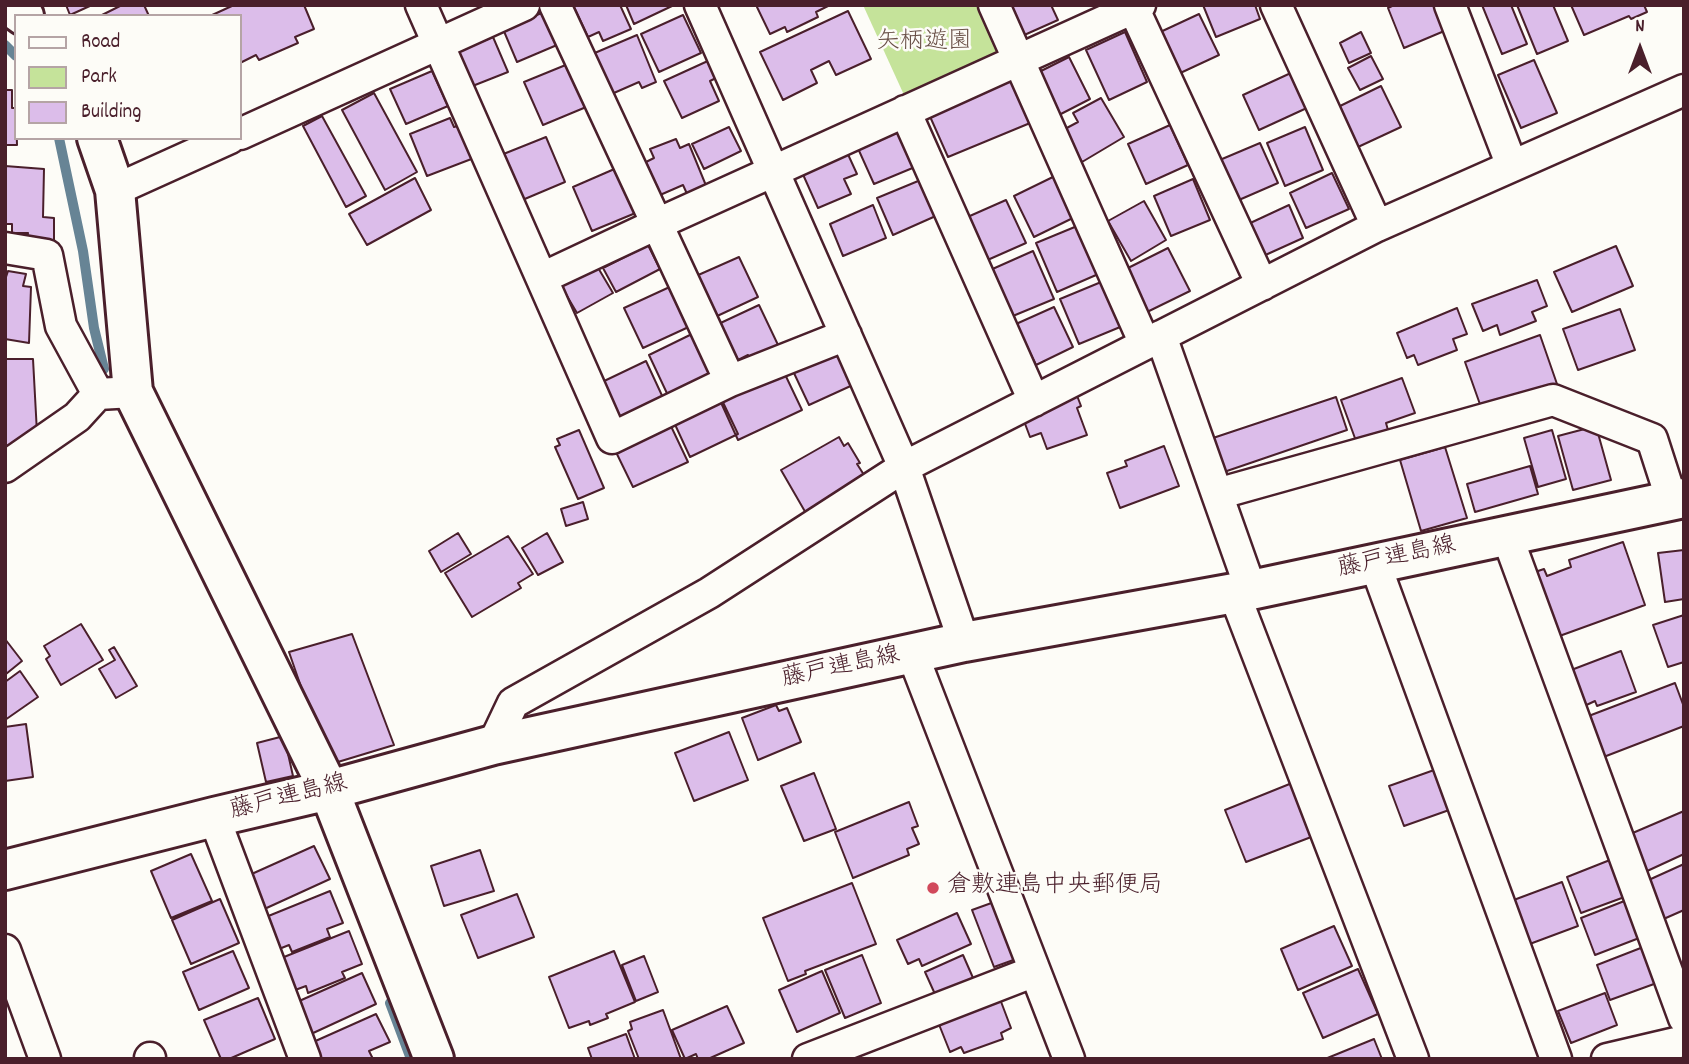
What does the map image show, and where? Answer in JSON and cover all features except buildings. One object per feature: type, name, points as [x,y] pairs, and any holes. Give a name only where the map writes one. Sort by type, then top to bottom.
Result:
[{"type":"main road","points":[[98,140],[115,190],[116,393],[329,790],[434,1059]]},
{"type":"main road","name":"藤戸連島線","points":[[5,870],[329,790],[493,746],[912,653],[1242,592],[1678,500]]},
{"type":"street","points":[[421,5],[612,438],[730,381],[846,335]]},
{"type":"street","points":[[242,133],[524,5]]},
{"type":"street","points":[[555,5],[730,381]]},
{"type":"street","points":[[701,5],[904,467],[964,642]]},
{"type":"street","points":[[994,5],[1153,340],[1217,494],[1242,592],[1413,1059]]},
{"type":"street","points":[[1276,5],[1377,226]]},
{"type":"street","points":[[1450,5],[1512,166]]},
{"type":"street","points":[[542,278],[1135,6],[1262,285]]},
{"type":"street","points":[[493,746],[513,703],[709,593],[904,467],[1377,226],[1684,90]]},
{"type":"street","points":[[905,111],[1034,401]]},
{"type":"street","points":[[115,190],[226,140]]},
{"type":"street","points":[[5,248],[47,255],[61,326],[116,393],[5,467]]},
{"type":"street","points":[[1217,494],[1553,400],[1652,439],[1678,500]]},
{"type":"street","points":[[1507,536],[1684,1018]]},
{"type":"street","points":[[1375,564],[1556,1059]]},
{"type":"street","points":[[912,653],[1069,1059]]},
{"type":"street","points":[[214,817],[305,1059]]},
{"type":"street","points":[[5,950],[46,1059]]},
{"type":"street","points":[[808,1059],[1035,971]]},
{"type":"street","points":[[1607,1059],[1684,1041]]},
{"type":"green space","name":"矢柄遊園","points":[[863,5],[983,5],[998,38],[996,54],[904,95]]},
{"type":"waterway","points":[[5,45],[14,54]]},
{"type":"waterway","points":[[59,140],[104,369]]},
{"type":"waterway","points":[[390,1003],[411,1059]]},
{"type":"place","name":"倉敷連島中央郵便局","points":[[933,888]]}]
